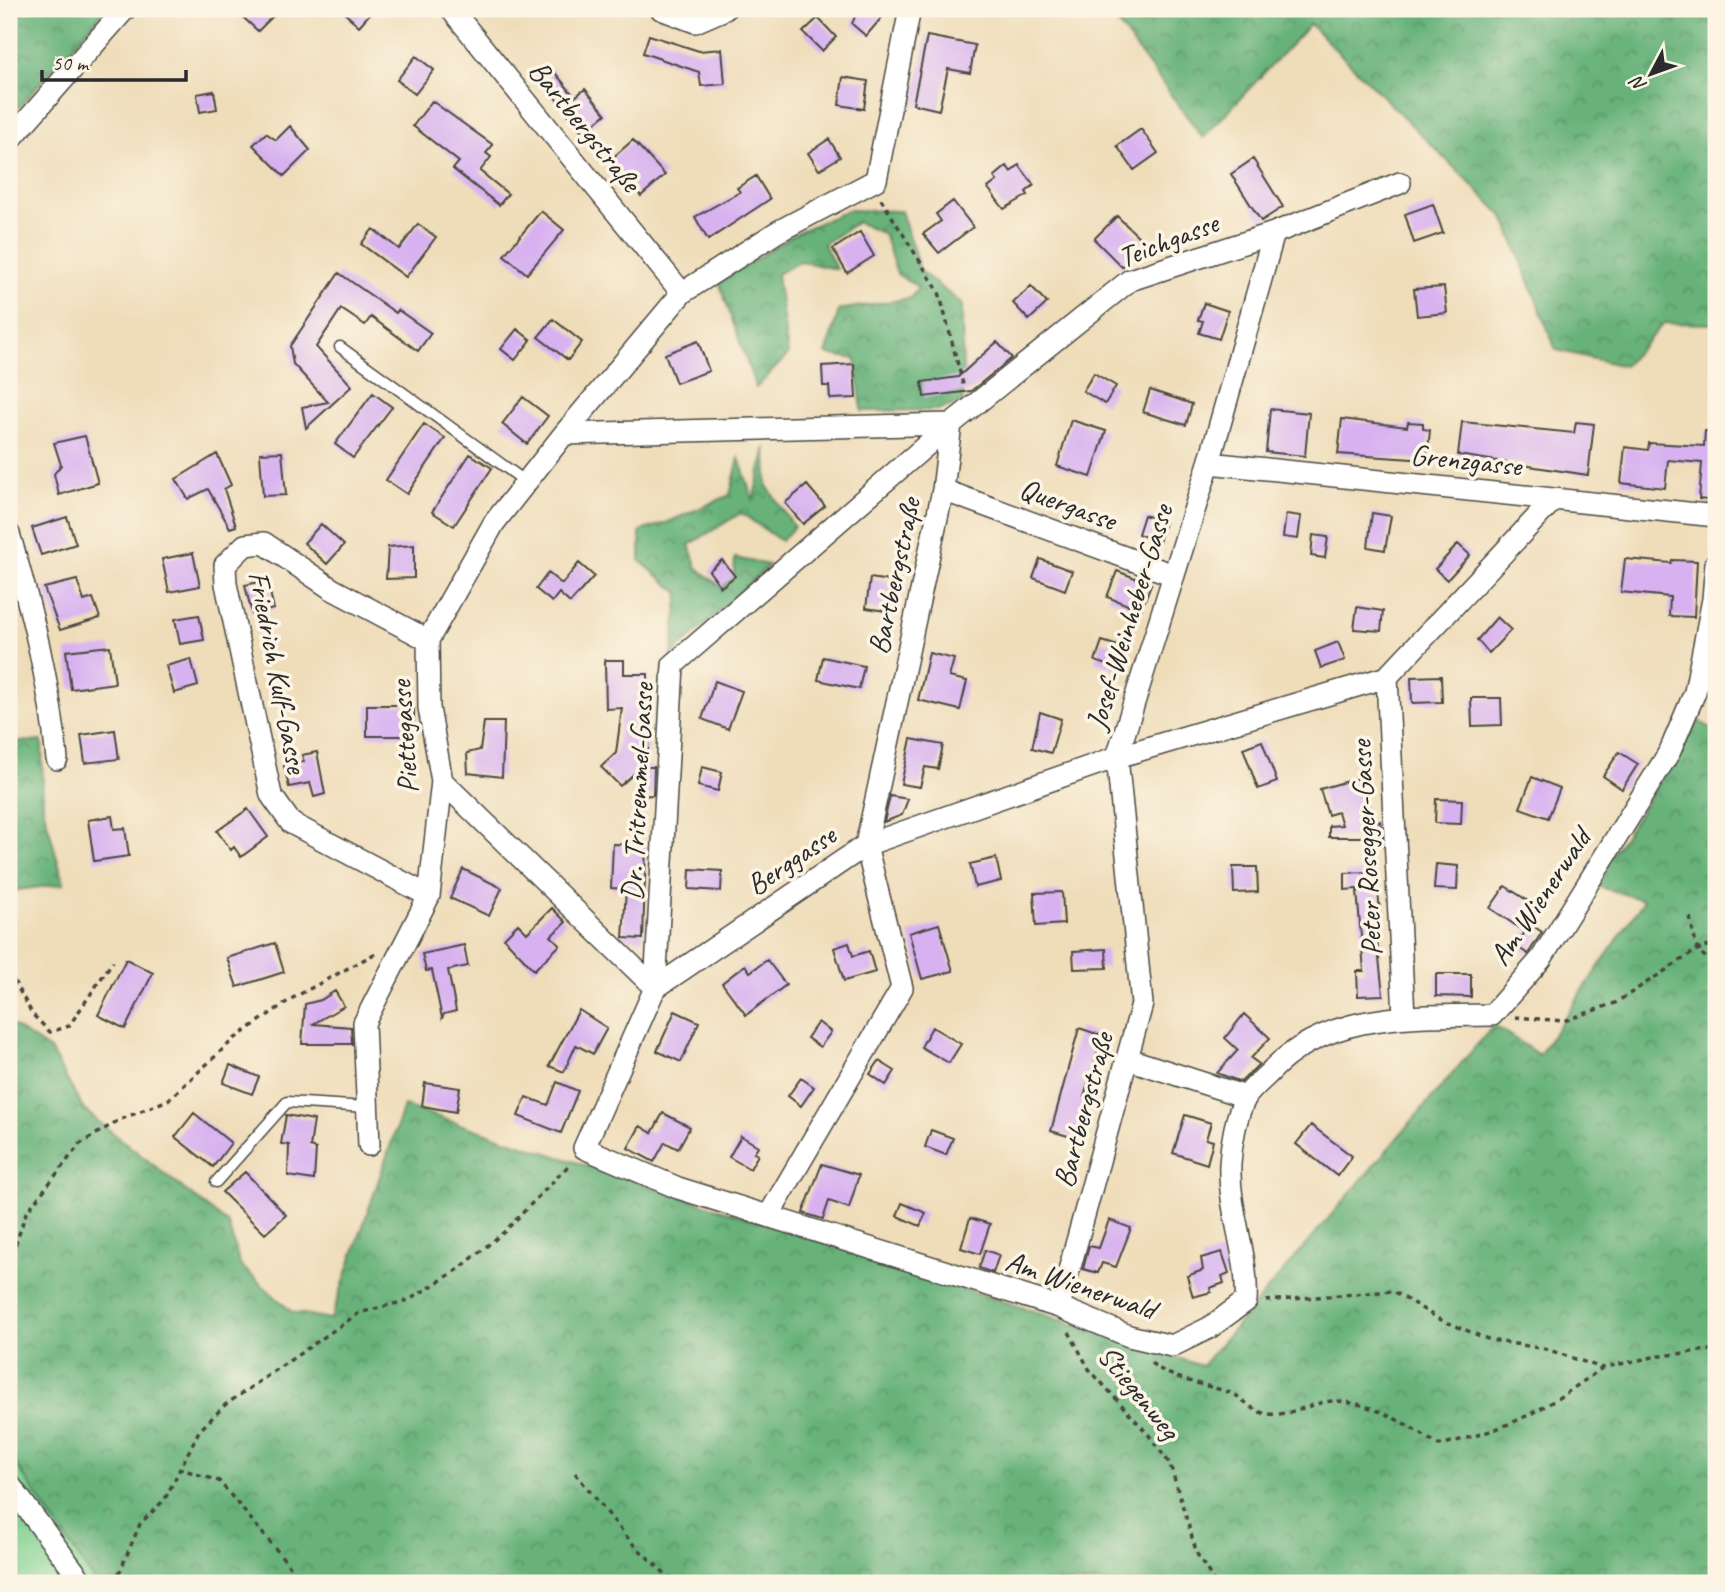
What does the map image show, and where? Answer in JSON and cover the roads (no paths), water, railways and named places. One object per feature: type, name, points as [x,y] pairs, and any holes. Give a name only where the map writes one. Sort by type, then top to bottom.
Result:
[{"type":"street","points":[[9,141],[125,9]]},
{"type":"street","name":"Bartbergstraße","points":[[451,9],[682,293]]},
{"type":"street","points":[[661,9],[695,22],[725,9]]},
{"type":"street","points":[[564,434],[682,293],[777,232],[876,180],[911,9]]},
{"type":"street","name":"Teichgasse","points":[[951,424],[1130,280],[1274,233],[1399,183]]},
{"type":"street","name":"Josef-Weinheber-Gasse","points":[[1117,757],[1209,463],[1274,233]]},
{"type":"street","points":[[564,434],[951,424]]},
{"type":"street","name":"Bartbergstraße","points":[[866,845],[943,490],[951,424]]},
{"type":"street","name":"Dr. Tritremmel-Gasse","points":[[584,1148],[655,988],[673,665],[951,424]]},
{"type":"street","name":"Piettegasse","points":[[369,1145],[364,1023],[429,896],[442,781],[429,708],[428,640],[482,542],[564,434]]},
{"type":"street","name":"Grenzgasse","points":[[1209,463],[1716,516]]},
{"type":"street","name":"Quergasse","points":[[943,490],[1173,575]]},
{"type":"street","points":[[1387,677],[1554,499]]},
{"type":"street","points":[[9,534],[37,626],[52,704],[57,759]]},
{"type":"street","name":"Friedrich Kulf-Gasse","points":[[428,640],[332,589],[264,543],[245,545],[225,565],[226,584],[271,795],[291,822],[429,896]]},
{"type":"street","name":"Am Wienerwald","points":[[1404,1016],[1492,1015],[1541,959],[1670,751],[1695,692],[1713,599],[1716,564]]},
{"type":"street","name":"Josef-Weinheber-Gasse","points":[[1117,757],[1387,677]]},
{"type":"street","name":"Peter Rosegger-Gasse","points":[[1387,677],[1404,1016]]},
{"type":"street","points":[[866,845],[1117,757]]},
{"type":"street","name":"Bartbergstraße","points":[[1059,1307],[1142,1004],[1117,757]]},
{"type":"street","points":[[442,781],[655,988]]},
{"type":"street","name":"Berggasse","points":[[655,988],[866,845],[902,988],[769,1215]]},
{"type":"street","points":[[1128,1059],[1246,1097],[1286,1055],[1306,1042],[1334,1029],[1404,1016]]},
{"type":"street","name":"Am Wienerwald","points":[[584,1148],[678,1188],[1059,1307],[1129,1336],[1171,1346],[1209,1328],[1246,1301],[1248,1273],[1234,1221],[1230,1164],[1237,1122],[1246,1097]]},
{"type":"street","points":[[12,1489],[83,1583]]},
{"type":"lane","points":[[340,348],[526,482]]},
{"type":"lane","points":[[216,1182],[287,1102],[367,1107]]}]
